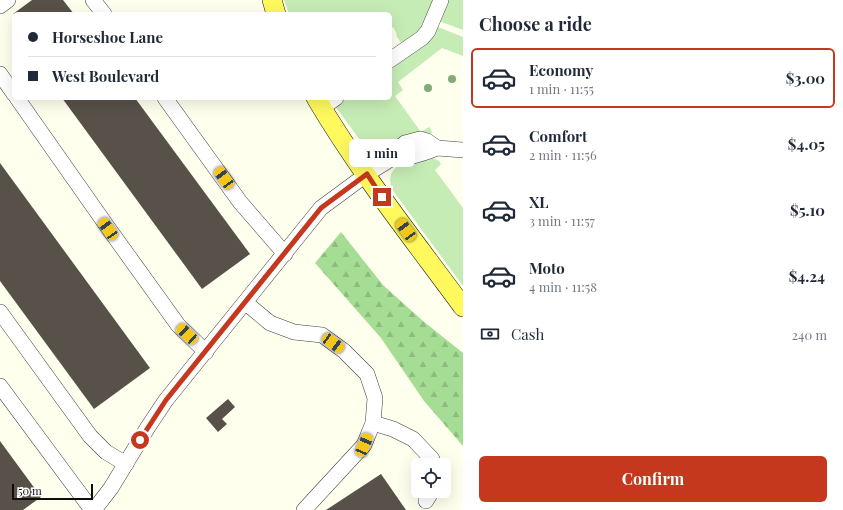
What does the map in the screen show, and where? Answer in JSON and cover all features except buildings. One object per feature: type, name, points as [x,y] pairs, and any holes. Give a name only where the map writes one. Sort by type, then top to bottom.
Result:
[{"type":"main road","points":[[272,0],[275,12]]},
{"type":"main road","points":[[325,101],[332,124],[463,307]]},
{"type":"street","points":[[0,6],[8,0]]},
{"type":"street","points":[[93,0],[102,12]]},
{"type":"street","points":[[392,59],[422,38],[428,31],[441,0]]},
{"type":"street","points":[[0,74],[12,91]]},
{"type":"street","points":[[18,100],[108,229],[178,325],[206,352]]},
{"type":"street","points":[[166,100],[240,202],[284,254]]},
{"type":"street","points":[[0,386],[93,510],[111,488],[166,400],[246,303],[321,208],[391,158],[399,146],[413,140],[420,139],[427,141],[437,148],[463,150]]},
{"type":"street","points":[[246,303],[270,323],[294,332],[322,335],[344,351],[367,374],[375,398],[373,423],[364,445],[304,510]]},
{"type":"street","points":[[0,312],[90,436],[106,452],[126,464]]},
{"type":"street","points":[[373,423],[393,429],[413,439],[431,458]]},
{"type":"green space","points":[[284,0],[436,0],[424,29],[403,46],[393,27],[392,28],[392,12],[288,12]]},
{"type":"green space","points":[[444,0],[463,0],[463,30],[436,20]]},
{"type":"green space","points":[[438,27],[463,37],[463,56],[442,48],[398,82],[403,90],[395,96],[421,132],[429,127],[432,133],[419,133],[393,147],[380,151],[373,150],[365,147],[335,106],[343,100],[392,100],[392,64]]},
{"type":"green space","points":[[426,157],[440,162],[441,164],[435,170],[463,208],[463,286],[391,188],[390,180],[395,169],[405,162]]},
{"type":"green space","points":[[341,232],[383,285],[423,321],[463,353],[463,446],[424,401],[381,338],[315,263]]},
{"type":"route","points":[[140,440],[166,400],[321,208],[367,174],[382,197]]}]
